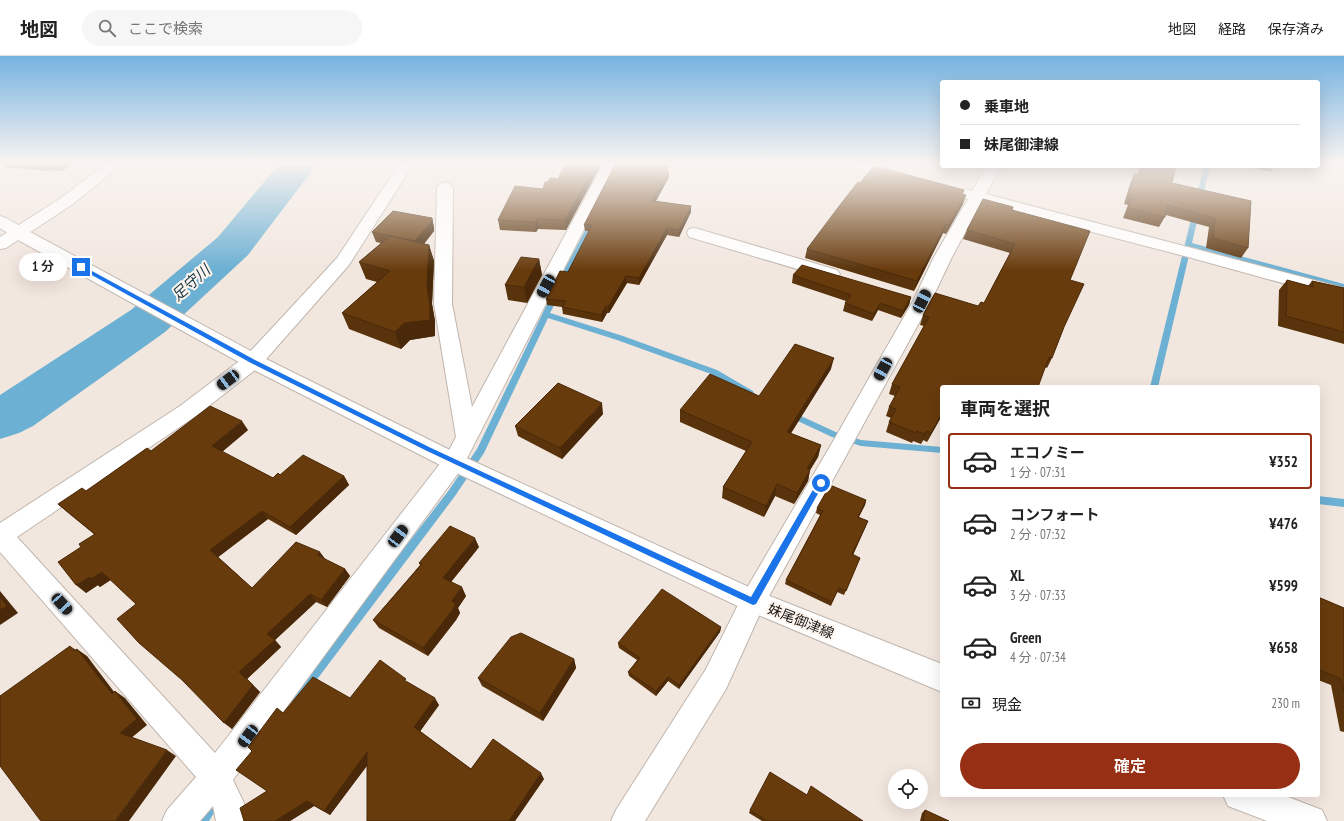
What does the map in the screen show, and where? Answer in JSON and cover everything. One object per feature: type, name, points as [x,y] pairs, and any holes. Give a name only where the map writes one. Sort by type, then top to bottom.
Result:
[{"type":"street","points":[[0,244],[22,235],[70,199]]},
{"type":"street","points":[[223,797],[0,535],[188,411],[253,361],[342,261],[383,199]]},
{"type":"street","points":[[223,797],[238,749],[464,466],[467,436],[443,304],[445,199]]},
{"type":"street","points":[[467,436],[592,199]]},
{"type":"street","points":[[627,821],[716,679],[753,601],[846,439],[914,299],[943,257],[977,199]]},
{"type":"street","points":[[985,199],[1187,251],[1344,294]]},
{"type":"street","name":"妹尾御津線","points":[[0,221],[22,235],[253,361],[464,466],[753,601],[940,677]]},
{"type":"street","points":[[695,233],[846,278]]},
{"type":"street","points":[[178,821],[200,798],[223,797]]},
{"type":"street","points":[[1245,797],[1311,821]]},
{"type":"building","points":[[509,199],[577,199],[565,220],[537,219],[535,222],[498,220]]},
{"type":"building","points":[[598,199],[653,199],[652,201],[691,206],[679,230],[667,228],[639,278],[626,276],[608,307],[606,306],[601,315],[562,307],[566,301],[546,299],[560,271],[568,272],[592,225],[584,225]]},
{"type":"building","points":[[845,199],[964,199],[949,225],[946,224],[917,281],[807,249]]},
{"type":"building","points":[[983,199],[1013,207],[1012,210],[1090,231],[1070,280],[1084,284],[1064,327],[1052,358],[1049,357],[1039,385],[940,385],[940,417],[931,433],[927,431],[924,434],[917,431],[916,433],[889,422],[896,409],[889,407],[900,387],[892,384],[929,317],[923,315],[935,293],[978,306],[981,302],[984,303],[1015,244],[967,230]]},
{"type":"building","points":[[1132,199],[1241,199],[1251,201],[1248,248],[1213,238],[1215,218],[1168,205],[1165,217],[1128,208]]},
{"type":"building","points":[[393,211],[432,218],[432,221],[415,241],[372,232]]},
{"type":"building","points":[[390,236],[429,245],[427,287],[430,305],[430,320],[404,323],[395,332],[342,313],[390,271],[359,262]]},
{"type":"building","points":[[521,257],[539,259],[524,287],[505,285]]},
{"type":"building","points":[[802,265],[911,297],[903,311],[880,303],[874,314],[845,303],[851,295],[793,275]]},
{"type":"building","points":[[1287,280],[1313,287],[1312,281],[1344,288],[1344,332],[1286,316]]},
{"type":"building","points":[[795,344],[834,358],[787,432],[821,445],[807,469],[810,470],[797,493],[777,484],[766,506],[723,487],[752,442],[680,410],[710,374],[759,396]]},
{"type":"building","points":[[558,383],[602,403],[560,448],[515,426]]},
{"type":"building","points":[[210,406],[242,421],[212,446],[273,478],[278,473],[280,475],[303,455],[344,476],[290,527],[262,511],[210,550],[252,588],[296,542],[320,552],[317,555],[345,569],[321,600],[310,594],[267,634],[275,640],[239,672],[253,685],[224,723],[182,680],[139,643],[117,619],[136,604],[102,572],[91,579],[90,577],[76,585],[58,562],[81,547],[79,544],[95,534],[58,504],[82,488],[86,491],[147,448],[151,451]]},
{"type":"building","points":[[830,485],[866,500],[858,517],[868,521],[852,554],[860,558],[846,591],[839,588],[832,602],[786,580],[823,511],[817,508]]},
{"type":"building","points":[[450,526],[475,538],[443,578],[462,587],[452,601],[456,604],[452,611],[423,648],[373,620],[422,564],[419,563]]},
{"type":"building","points":[[662,589],[721,627],[679,685],[668,677],[656,691],[628,672],[640,658],[618,643]]},
{"type":"building","points":[[0,597],[7,606],[0,610]]},
{"type":"building","points":[[1320,598],[1344,608],[1344,693],[1341,679],[1320,670]]},
{"type":"building","points":[[521,633],[574,659],[540,713],[478,678],[511,637]]},
{"type":"building","points":[[70,646],[74,651],[77,649],[112,694],[115,691],[137,719],[120,733],[167,750],[115,821],[42,821],[0,766],[0,696]]},
{"type":"building","points":[[380,660],[406,679],[404,680],[435,698],[414,727],[471,769],[493,739],[541,773],[509,821],[367,821],[367,752],[324,811],[307,801],[275,821],[244,821],[240,808],[267,791],[236,770],[252,751],[248,747],[277,708],[283,713],[313,677],[350,698]]},
{"type":"building","points":[[770,772],[807,795],[811,786],[863,821],[767,821],[750,810]]},
{"type":"building","points":[[925,810],[949,821],[923,821]]},
{"type":"waterway","name":"足守川","points":[[0,419],[14,412],[148,321],[233,246],[271,199]]},
{"type":"waterway","points":[[1188,244],[1199,199]]},
{"type":"waterway","points":[[562,282],[593,221]]},
{"type":"waterway","points":[[1154,385],[1188,244]]},
{"type":"waterway","points":[[1188,244],[1344,286]]},
{"type":"waterway","points":[[296,698],[452,493],[481,451],[555,296]]},
{"type":"waterway","points":[[547,315],[620,338],[714,372],[750,393]]},
{"type":"waterway","points":[[790,414],[835,435],[861,443],[940,450]]},
{"type":"waterway","points":[[1320,500],[1344,503]]},
{"type":"waterway","points":[[201,821],[213,805]]},
{"type":"route","points":[[81,267],[253,361],[454,462],[753,601],[821,483]]}]
